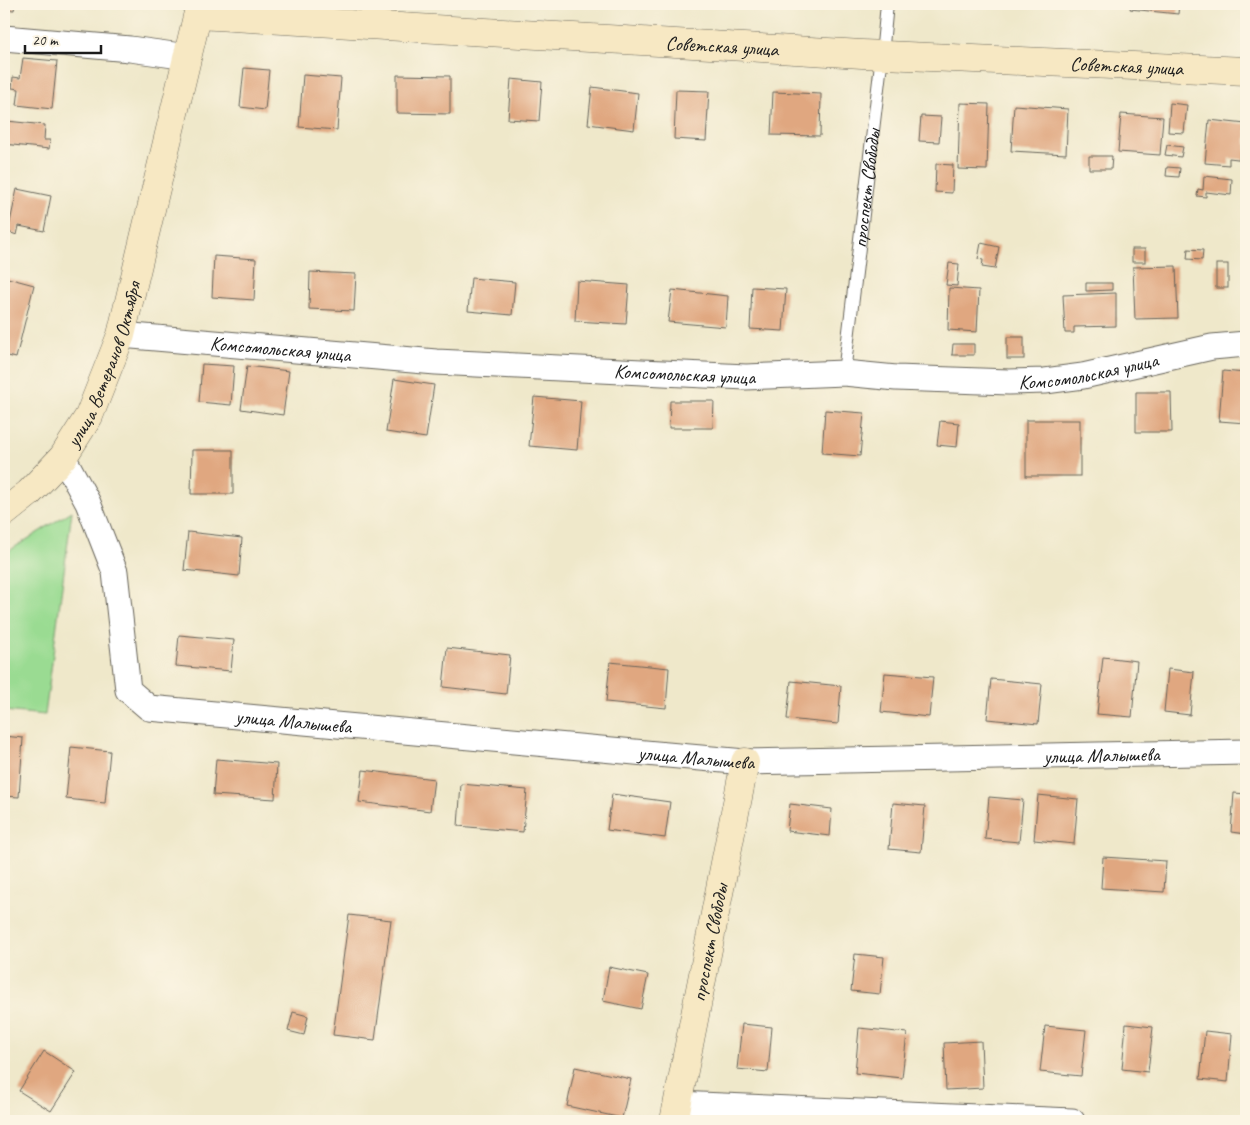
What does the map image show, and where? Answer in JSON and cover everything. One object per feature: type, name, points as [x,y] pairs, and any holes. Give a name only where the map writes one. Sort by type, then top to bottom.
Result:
[{"type":"street","name":"Советская улица","points":[[199,9],[882,55],[1246,71]]},
{"type":"street","name":"улица Ветеранов Октября","points":[[149,708],[128,690],[116,572],[88,503],[64,457],[89,416],[121,335],[199,9]]},
{"type":"street","points":[[4,38],[130,49],[188,57]]},
{"type":"street","name":"Комсомольская улица","points":[[121,335],[436,362],[746,377],[844,373],[896,378],[1009,382],[1045,381],[1083,376],[1212,347],[1246,344]]},
{"type":"street","points":[[4,513],[29,494],[64,457]]},
{"type":"street","name":"улица Малышева","points":[[149,708],[744,762],[1246,752]]},
{"type":"street","name":"проспект Свободы","points":[[676,1113],[744,762]]},
{"type":"street","points":[[676,1113],[1072,1121]]},
{"type":"lane","name":"проспект Свободы","points":[[844,373],[882,55],[886,4]]},
{"type":"green space","points":[[72,511],[45,715],[4,711],[4,554]]},
{"type":"building","points":[[4,4],[15,4],[14,10],[4,9]]},
{"type":"building","points":[[1131,4],[1179,4],[1178,14],[1130,9]]},
{"type":"building","points":[[23,58],[57,61],[52,109],[17,105],[19,89],[12,88],[13,77],[20,78]]},
{"type":"building","points":[[244,68],[269,70],[265,110],[240,107]]},
{"type":"building","points":[[303,75],[341,78],[337,130],[299,127]]},
{"type":"building","points":[[397,75],[450,76],[450,114],[397,113]]},
{"type":"building","points":[[511,79],[542,82],[539,121],[508,119]]},
{"type":"building","points":[[592,87],[638,93],[634,130],[588,124]]},
{"type":"building","points":[[676,90],[709,91],[706,141],[674,139]]},
{"type":"building","points":[[773,92],[821,94],[820,136],[771,135]]},
{"type":"building","points":[[960,103],[989,104],[987,170],[958,169]]},
{"type":"building","points":[[1170,103],[1187,105],[1184,133],[1168,132]]},
{"type":"building","points":[[1014,105],[1068,109],[1066,154],[1011,151]]},
{"type":"building","points":[[1121,114],[1163,117],[1160,155],[1118,152]]},
{"type":"building","points":[[921,116],[941,117],[939,142],[919,141]]},
{"type":"building","points":[[1209,120],[1246,124],[1246,160],[1229,158],[1229,165],[1205,163]]},
{"type":"building","points":[[7,121],[45,125],[44,140],[50,140],[49,149],[4,144]]},
{"type":"building","points":[[1167,145],[1183,147],[1181,157],[1165,155]]},
{"type":"building","points":[[1089,156],[1112,156],[1111,169],[1089,169]]},
{"type":"building","points":[[936,164],[953,165],[952,193],[935,192]]},
{"type":"building","points":[[1167,167],[1180,168],[1179,177],[1166,176]]},
{"type":"building","points":[[1204,176],[1232,179],[1231,195],[1206,192],[1206,197],[1197,196],[1198,189],[1203,190]]},
{"type":"building","points":[[17,189],[51,196],[44,231],[19,226],[17,235],[8,232]]},
{"type":"building","points":[[981,243],[999,247],[995,269],[982,267],[983,260],[978,259]]},
{"type":"building","points":[[1132,249],[1145,249],[1145,262],[1132,262]]},
{"type":"building","points":[[1188,249],[1203,250],[1202,260],[1187,259]]},
{"type":"building","points":[[214,256],[256,259],[254,300],[212,297]]},
{"type":"building","points":[[949,263],[959,264],[957,286],[946,285]]},
{"type":"building","points":[[1216,264],[1228,264],[1228,288],[1216,288]]},
{"type":"building","points":[[1176,266],[1178,318],[1135,319],[1133,267]]},
{"type":"building","points":[[310,272],[356,274],[354,311],[309,309]]},
{"type":"building","points":[[4,277],[34,285],[16,358],[4,355]]},
{"type":"building","points":[[471,278],[515,282],[512,315],[468,311]]},
{"type":"building","points":[[577,281],[629,285],[626,324],[575,321]]},
{"type":"building","points":[[1086,283],[1112,283],[1112,290],[1086,291]]},
{"type":"building","points":[[752,287],[786,289],[783,331],[750,329]]},
{"type":"building","points":[[949,288],[979,290],[977,332],[948,330]]},
{"type":"building","points":[[672,290],[728,296],[726,327],[668,322]]},
{"type":"building","points":[[1116,293],[1116,326],[1074,327],[1074,333],[1065,333],[1063,295]]},
{"type":"building","points":[[1007,337],[1024,337],[1024,359],[1007,359]]},
{"type":"building","points":[[953,344],[974,344],[974,355],[952,355]]},
{"type":"building","points":[[202,364],[234,366],[231,405],[199,402]]},
{"type":"building","points":[[247,366],[289,371],[283,415],[241,409]]},
{"type":"building","points":[[1223,371],[1246,373],[1246,423],[1219,421]]},
{"type":"building","points":[[394,379],[434,385],[426,438],[386,432]]},
{"type":"building","points":[[1136,392],[1171,392],[1172,432],[1136,432]]},
{"type":"building","points":[[534,397],[581,401],[577,450],[529,446]]},
{"type":"building","points":[[670,401],[714,401],[713,428],[669,428]]},
{"type":"building","points":[[825,410],[864,413],[860,456],[822,453]]},
{"type":"building","points":[[1026,420],[1080,420],[1080,476],[1026,476]]},
{"type":"building","points":[[940,421],[959,423],[957,447],[937,445]]},
{"type":"building","points":[[192,450],[233,450],[233,494],[191,494]]},
{"type":"building","points":[[188,532],[242,538],[239,576],[184,570]]},
{"type":"building","points":[[179,635],[234,640],[231,671],[176,666]]},
{"type":"building","points":[[447,648],[510,655],[506,694],[443,687]]},
{"type":"building","points":[[1103,657],[1137,661],[1132,717],[1097,714]]},
{"type":"building","points":[[610,662],[669,668],[666,708],[606,702]]},
{"type":"building","points":[[1168,669],[1194,672],[1190,715],[1164,712]]},
{"type":"building","points":[[885,673],[933,677],[929,717],[881,712]]},
{"type":"building","points":[[991,679],[1042,684],[1038,724],[987,719]]},
{"type":"building","points":[[791,681],[841,686],[838,724],[787,719]]},
{"type":"building","points":[[4,736],[23,738],[19,797],[4,796]]},
{"type":"building","points":[[71,747],[110,751],[105,803],[66,799]]},
{"type":"building","points":[[216,759],[277,764],[275,799],[213,795]]},
{"type":"building","points":[[363,770],[434,779],[430,811],[359,802]]},
{"type":"building","points":[[461,784],[527,790],[523,832],[458,826]]},
{"type":"building","points":[[1234,793],[1246,794],[1246,834],[1231,832]]},
{"type":"building","points":[[612,794],[670,802],[665,838],[607,830]]},
{"type":"building","points":[[1038,795],[1078,799],[1074,844],[1034,840]]},
{"type":"building","points":[[989,797],[1023,800],[1019,842],[985,839]]},
{"type":"building","points":[[893,803],[925,806],[921,852],[889,849]]},
{"type":"building","points":[[790,804],[832,809],[830,836],[787,831]]},
{"type":"building","points":[[1103,857],[1166,861],[1164,892],[1101,888]]},
{"type":"building","points":[[349,915],[391,920],[375,1040],[333,1035]]},
{"type":"building","points":[[855,954],[884,957],[880,994],[851,991]]},
{"type":"building","points":[[609,967],[648,975],[641,1009],[603,1001]]},
{"type":"building","points":[[293,1012],[308,1016],[304,1035],[288,1031]]},
{"type":"building","points":[[742,1024],[772,1027],[768,1072],[737,1069]]},
{"type":"building","points":[[1126,1024],[1153,1027],[1148,1072],[1122,1069]]},
{"type":"building","points":[[1045,1026],[1086,1030],[1081,1076],[1040,1072]]},
{"type":"building","points":[[859,1028],[907,1033],[902,1078],[855,1073]]},
{"type":"building","points":[[1205,1031],[1232,1034],[1228,1082],[1200,1079]]},
{"type":"building","points":[[981,1041],[983,1088],[946,1090],[944,1043]]},
{"type":"building","points":[[44,1051],[76,1072],[51,1111],[19,1091]]},
{"type":"building","points":[[575,1067],[631,1079],[622,1118],[567,1106]]}]
